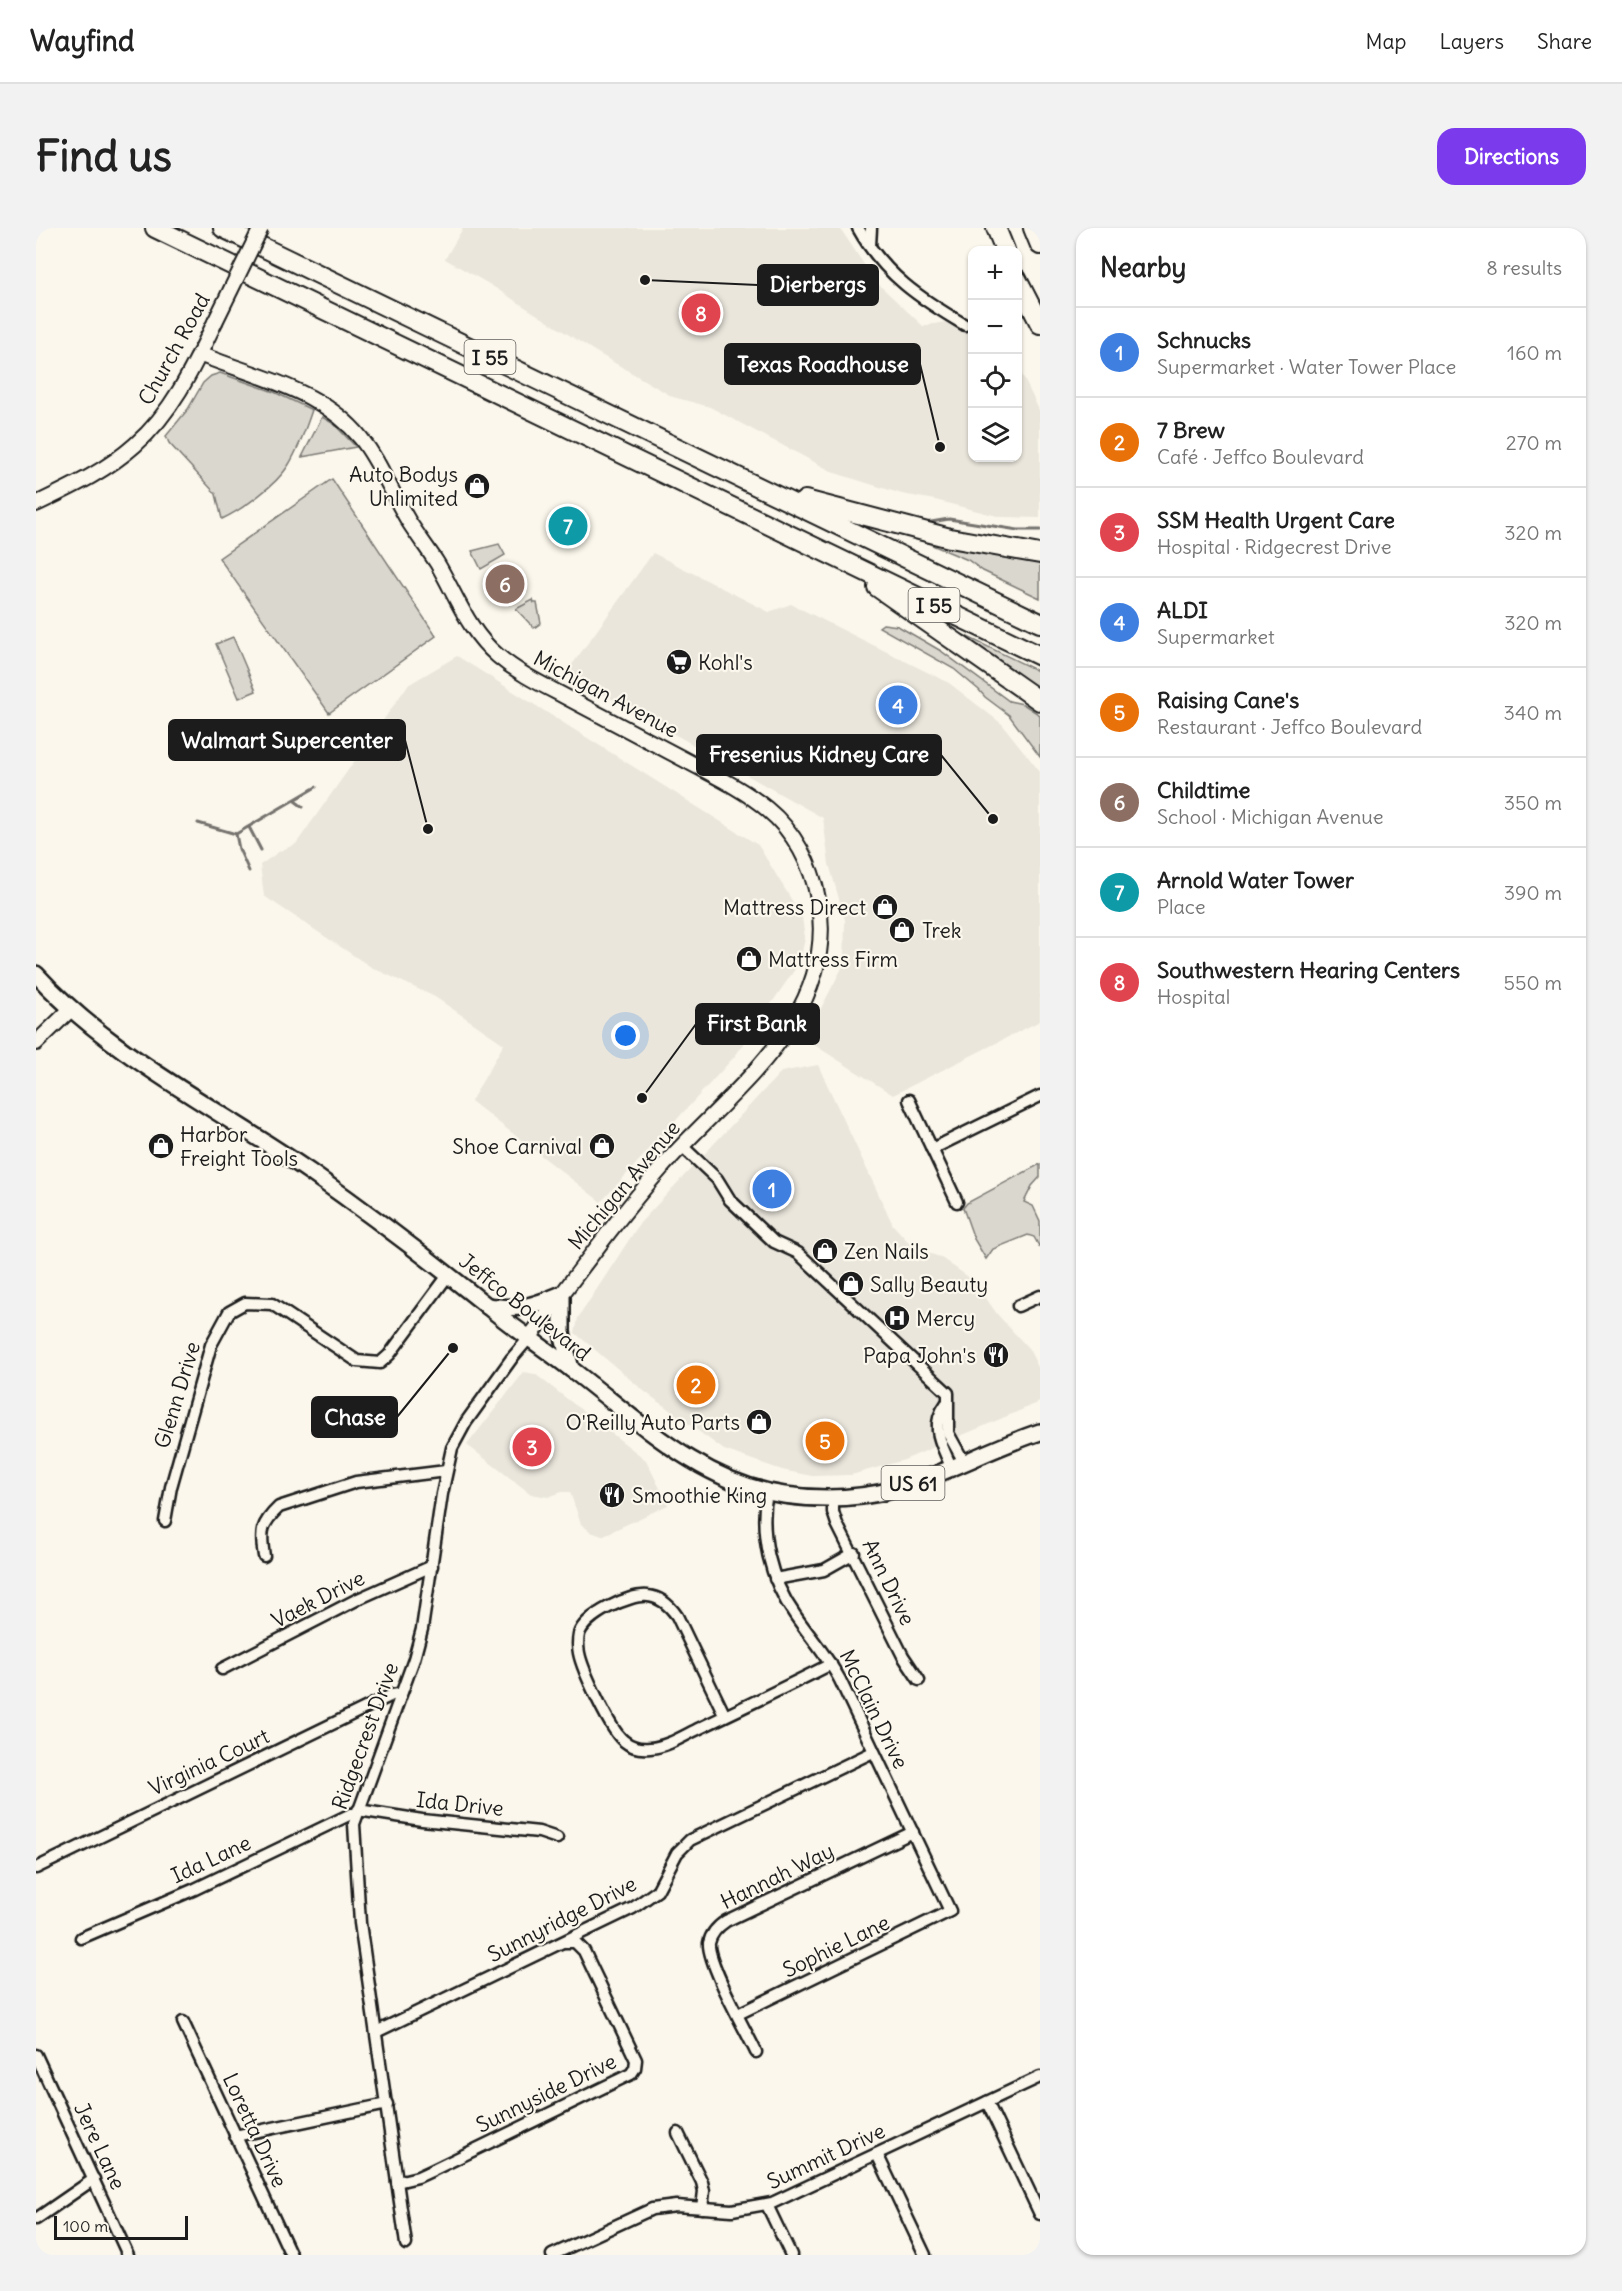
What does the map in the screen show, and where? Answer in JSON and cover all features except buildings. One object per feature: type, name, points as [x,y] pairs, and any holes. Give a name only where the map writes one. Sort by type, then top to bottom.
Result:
[{"type":"highway","name":"I 55","points":[[155,228],[1040,656]]},
{"type":"highway","name":"I 55","points":[[223,228],[1040,623]]},
{"type":"highway","points":[[996,228],[1003,246]]},
{"type":"highway","points":[[1033,228],[1040,246]]},
{"type":"highway","points":[[1022,289],[1040,324]]},
{"type":"highway","points":[[757,486],[950,538],[1040,554]]},
{"type":"highway","points":[[829,554],[1040,700]]},
{"type":"main road","name":"Jeffco Boulevard","points":[[36,974],[70,1009],[121,1049],[310,1173],[449,1274],[486,1305],[688,1459],[729,1480],[767,1491],[803,1497],[861,1496],[895,1489],[1040,1432]]},
{"type":"main road","points":[[486,1305],[526,1308],[562,1294],[562,1333],[571,1368]]},
{"type":"street","name":"Church Road","points":[[36,504],[96,473],[135,445],[152,428],[173,402],[261,228]]},
{"type":"street","points":[[858,228],[889,271],[909,290],[965,325]]},
{"type":"street","points":[[870,246],[871,228]]},
{"type":"street","name":"Michigan Avenue","points":[[199,354],[299,392],[332,411],[350,426],[381,466],[410,523],[438,565],[468,623],[481,640],[498,656],[541,684],[744,792],[776,817],[796,843],[814,880],[821,919],[820,953],[810,991],[796,1019],[776,1045],[682,1146],[614,1226],[529,1338]]},
{"type":"street","points":[[36,1043],[70,1009]]},
{"type":"street","points":[[932,1149],[1040,1096]]},
{"type":"street","points":[[909,1100],[957,1202]]},
{"type":"street","points":[[682,1146],[717,1179],[730,1200],[774,1242],[798,1253],[948,1393],[946,1404],[948,1433],[957,1464]]},
{"type":"street","name":"Glenn Drive","points":[[165,1521],[171,1487],[208,1354],[230,1312],[245,1303],[272,1304],[357,1361],[380,1363],[395,1347],[449,1274]]},
{"type":"street","points":[[1018,1306],[1040,1296]]},
{"type":"street","name":"Ridgecrest Drive","points":[[406,2244],[360,1923],[354,1824],[399,1694],[414,1659],[422,1629],[452,1448],[461,1430],[529,1338]]},
{"type":"street","points":[[264,1556],[262,1527],[279,1507],[356,1482],[447,1471]]},
{"type":"street","name":"McClain Drive","points":[[767,1491],[765,1536],[775,1579],[794,1614],[831,1664],[950,1911]]},
{"type":"street","name":"Ann Drive","points":[[833,1497],[835,1518],[903,1656],[919,1680]]},
{"type":"street","points":[[775,1579],[824,1570],[854,1553]]},
{"type":"street","name":"Vaek Drive","points":[[222,1669],[358,1599],[432,1566]]},
{"type":"street","points":[[725,1716],[677,1616],[670,1606],[660,1600],[649,1596],[634,1597],[602,1611],[586,1623],[579,1634],[578,1650],[583,1666],[612,1726],[624,1742],[631,1746],[651,1748],[662,1745],[725,1716],[831,1664]]},
{"type":"street","name":"Virginia Court","points":[[36,1868],[392,1695],[399,1694]]},
{"type":"street","name":"Sunnyridge Drive","points":[[376,2032],[633,1908],[652,1896],[662,1883],[677,1853],[690,1840],[873,1752]]},
{"type":"street","name":"Ida Drive","points":[[357,1812],[539,1832],[556,1838]]},
{"type":"street","name":"Ida Lane","points":[[81,1938],[195,1890],[357,1812]]},
{"type":"street","name":"Hannah Way","points":[[756,2052],[709,1952],[709,1942],[718,1926],[913,1832]]},
{"type":"street","name":"Sophie Lane","points":[[738,2014],[950,1911]]},
{"type":"street","name":"Sunnyside Drive","points":[[397,2182],[424,2174],[631,2074],[636,2060],[584,1951],[575,1942],[563,1942]]},
{"type":"street","name":"Loretta Drive","points":[[183,2022],[291,2255]]},
{"type":"street","name":"Jere Lane","points":[[36,2055],[128,2255]]},
{"type":"street","name":"Summit Drive","points":[[552,2255],[641,2212],[669,2206],[732,2210],[767,2205],[1040,2077]]},
{"type":"street","points":[[987,2102],[1040,2214]]},
{"type":"street","points":[[235,2136],[387,2104]]},
{"type":"street","points":[[678,2133],[702,2182],[704,2191],[702,2208]]},
{"type":"street","points":[[877,2154],[925,2255]]},
{"type":"street","points":[[36,2219],[94,2179]]},
{"type":"street","points":[[767,2205],[791,2255]]},
{"type":"shaded area","points":[[463,228],[840,228],[875,281],[923,326],[968,318],[968,462],[1022,462],[1022,374],[1040,412],[1040,518],[1001,517],[902,494],[835,473],[710,407],[673,397],[445,259]]},
{"type":"shaded area","points":[[220,373],[274,392],[312,410],[292,460],[283,473],[258,496],[222,519],[216,494],[169,443],[166,436],[188,409],[203,383],[211,376]]},
{"type":"shaded area","points":[[322,417],[334,424],[356,447],[302,457]]},
{"type":"shaded area","points":[[332,479],[436,636],[329,713],[219,558]]},
{"type":"shaded area","points":[[913,537],[1040,561],[1040,598],[983,571],[968,560]]},
{"type":"shaded area","points":[[499,544],[505,555],[481,569],[472,551]]},
{"type":"shaded area","points":[[653,553],[769,612],[791,604],[949,683],[1002,724],[1040,772],[1040,1021],[893,1095],[805,1039],[844,964],[845,920],[829,864],[823,818],[566,673]]},
{"type":"shaded area","points":[[533,600],[537,603],[541,623],[534,628],[516,609]]},
{"type":"shaded area","points":[[883,624],[898,626],[941,651],[1009,701],[1023,704],[1040,715],[1040,757],[1009,715],[954,669],[879,627]]},
{"type":"shaded area","points":[[945,626],[1040,672],[1040,693]]},
{"type":"shaded area","points":[[233,637],[256,691],[239,698],[216,644]]},
{"type":"shaded area","points":[[457,656],[758,845],[802,917],[805,938],[800,962],[735,1056],[601,1202],[471,1101],[504,1044],[435,997],[371,967],[264,896],[260,865],[280,851],[296,844],[408,685]]},
{"type":"shaded area","points":[[818,1065],[893,1225],[914,1248],[940,1257],[974,1281],[997,1314],[1029,1349],[1040,1371],[1040,1402],[904,1460],[851,1475],[812,1476],[782,1470],[724,1450],[644,1391],[575,1333],[578,1318],[640,1223],[781,1072]]},
{"type":"shaded area","points":[[1040,1164],[1040,1177],[1032,1186],[1024,1202],[1033,1206],[1040,1221],[1040,1248],[1034,1237],[1028,1235],[993,1249],[986,1259],[974,1239],[963,1208],[967,1203]]},
{"type":"shaded area","points":[[524,1372],[535,1374],[646,1460],[668,1505],[602,1536],[591,1532],[581,1524],[570,1492],[548,1497],[531,1494],[467,1445]]},
{"type":"waterway","points":[[925,523],[949,519],[1018,530],[1040,530]]},
{"type":"waterway","points":[[198,823],[236,834],[316,787]]},
{"type":"waterway","points":[[295,801],[303,807]]},
{"type":"waterway","points":[[249,827],[261,850]]},
{"type":"waterway","points":[[236,834],[239,849],[249,871]]},
{"type":"place","name":"Dierbergs","points":[[645,280]]},
{"type":"place","name":"Southwestern Hearing Centers","points":[[701,313]]},
{"type":"place","name":"Texas Roadhouse","points":[[940,447]]},
{"type":"place","name":"Auto Bodys Unlimited","points":[[477,486]]},
{"type":"place","name":"Arnold Water Tower","points":[[568,526]]},
{"type":"place","name":"Childtime","points":[[505,584]]},
{"type":"place","name":"Kohl's","points":[[679,662]]},
{"type":"place","name":"ALDI","points":[[898,705]]},
{"type":"place","name":"Fresenius Kidney Care","points":[[993,819]]},
{"type":"place","name":"Walmart Supercenter","points":[[428,829]]},
{"type":"place","name":"Mattress Direct","points":[[885,907]]},
{"type":"place","name":"Trek","points":[[902,930]]},
{"type":"place","name":"Mattress Firm","points":[[749,959]]},
{"type":"place","name":"First Bank","points":[[642,1098]]},
{"type":"place","name":"Harbor Freight Tools","points":[[161,1146]]},
{"type":"place","name":"Shoe Carnival","points":[[602,1146]]},
{"type":"place","name":"Schnucks","points":[[772,1189]]},
{"type":"place","name":"Zen Nails","points":[[825,1251]]},
{"type":"place","name":"Sally Beauty","points":[[851,1284]]},
{"type":"place","name":"Mercy","points":[[897,1318]]},
{"type":"place","name":"Chase","points":[[453,1348]]},
{"type":"place","name":"Papa John's","points":[[996,1355]]},
{"type":"place","name":"7 Brew","points":[[696,1385]]},
{"type":"place","name":"O'Reilly Auto Parts","points":[[759,1422]]},
{"type":"place","name":"Raising Cane's","points":[[825,1441]]},
{"type":"place","name":"SSM Health Urgent Care","points":[[532,1447]]},
{"type":"place","name":"Smoothie King","points":[[612,1495]]}]
